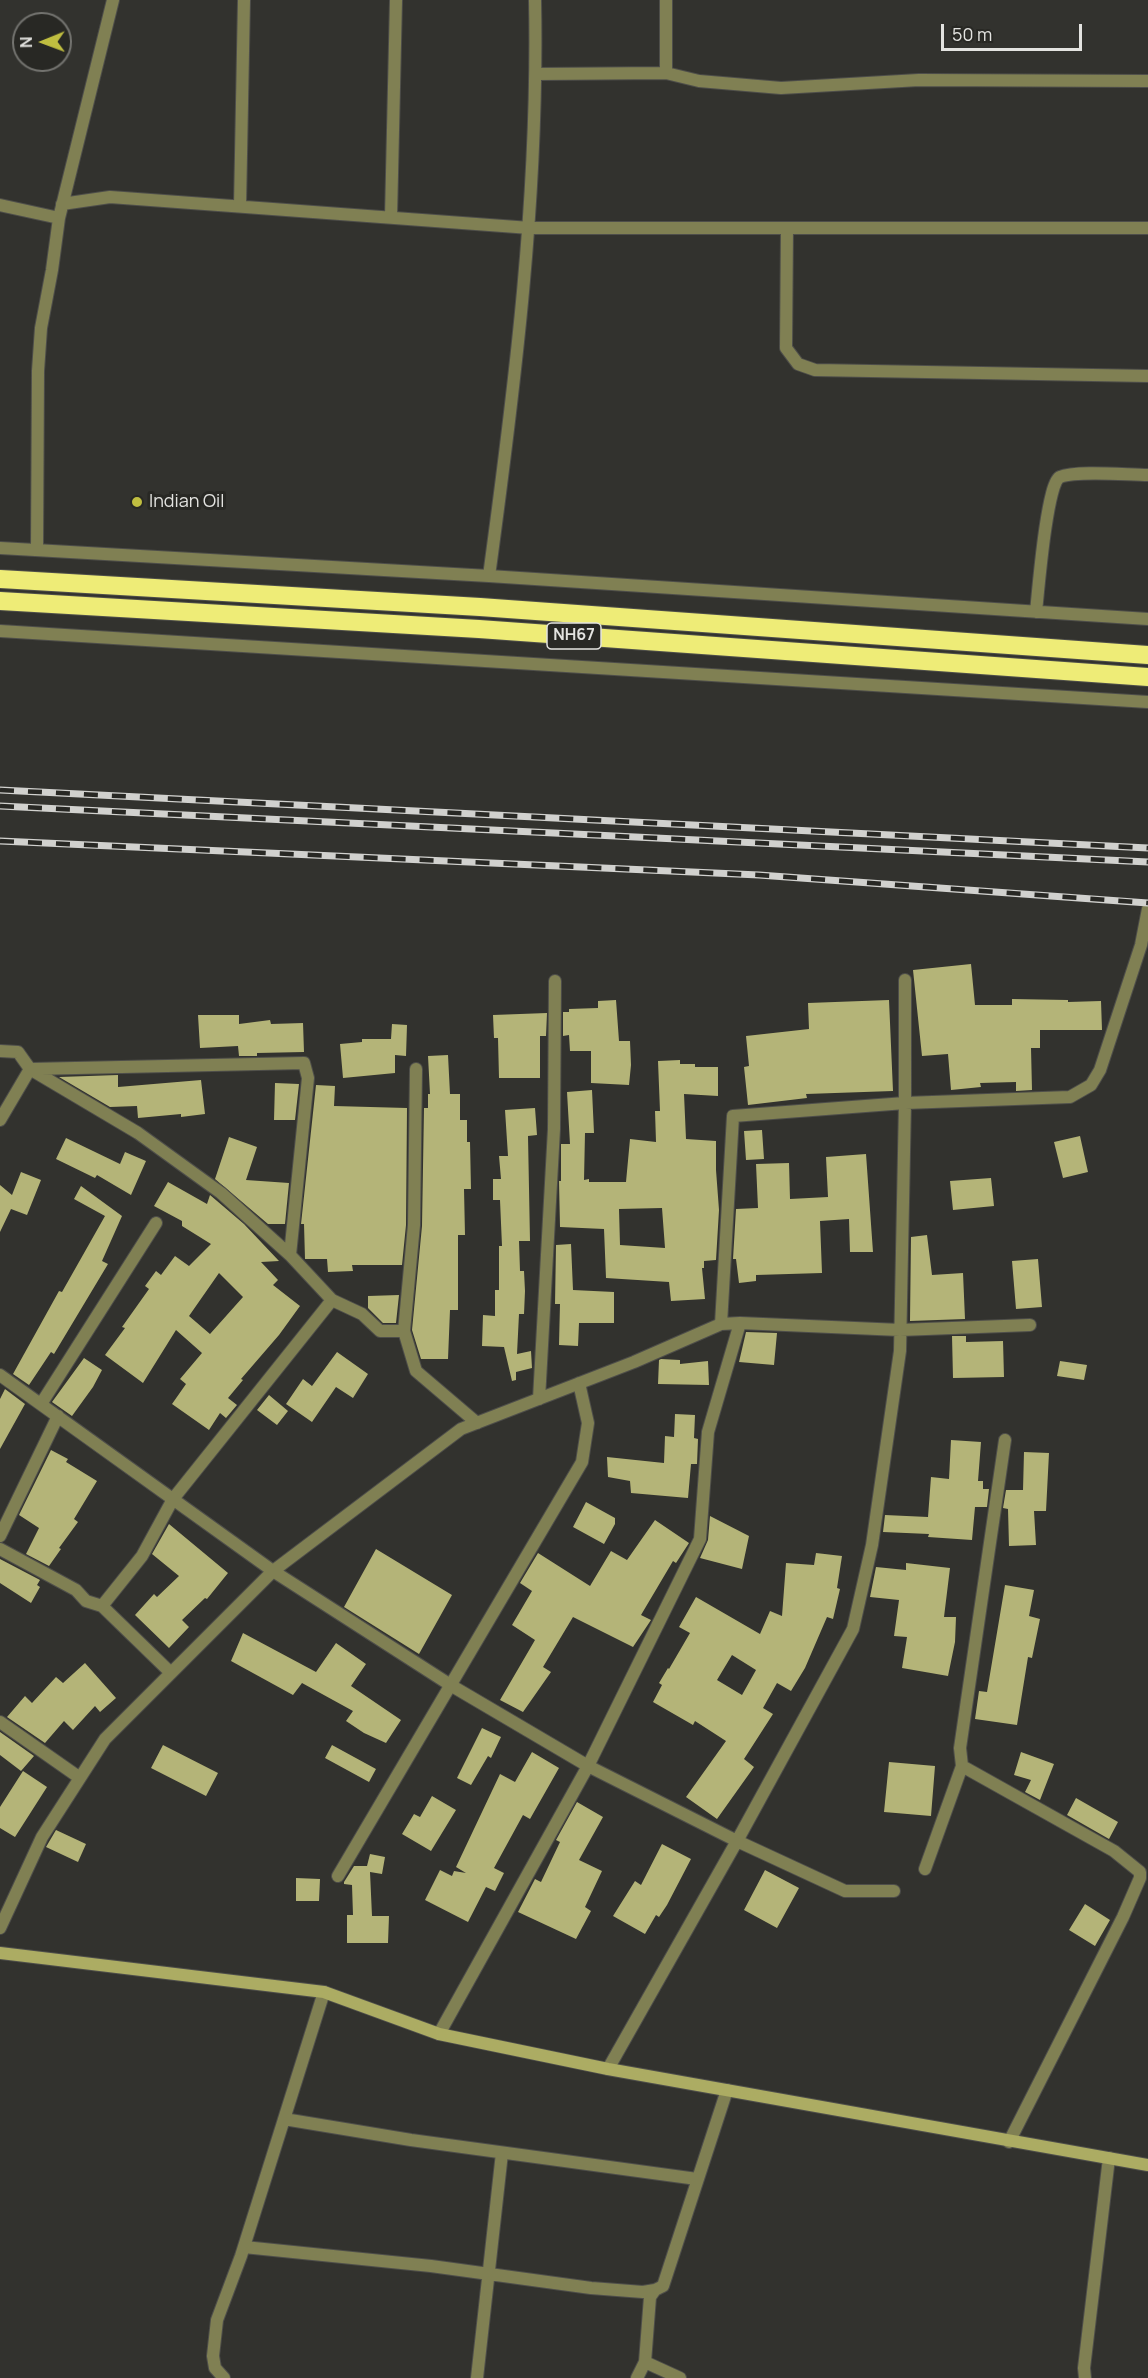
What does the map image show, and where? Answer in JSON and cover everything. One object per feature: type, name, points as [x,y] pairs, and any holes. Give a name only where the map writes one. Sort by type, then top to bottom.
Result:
[{"type":"highway","name":"NH67","points":[[0,579],[480,607],[1148,655]]},
{"type":"highway","name":"NH67","points":[[0,601],[490,630],[1148,677]]},
{"type":"main road","points":[[0,1953],[324,1992],[439,2034],[608,2069],[1148,2165]]},
{"type":"street","points":[[37,550],[38,371],[41,328],[62,204],[112,0]]},
{"type":"street","points":[[240,206],[244,0]]},
{"type":"street","points":[[391,217],[396,0]]},
{"type":"street","points":[[489,576],[510,422],[530,228],[536,74],[535,0]]},
{"type":"street","points":[[666,0],[666,73]]},
{"type":"street","points":[[536,74],[666,73],[699,81],[781,88],[919,80],[1148,81]]},
{"type":"street","points":[[62,204],[110,197],[530,228],[1148,228]]},
{"type":"street","points":[[0,205],[59,218]]},
{"type":"street","points":[[787,228],[786,348],[798,364],[815,370],[1148,376]]},
{"type":"street","points":[[1036,612],[1047,509],[1054,482],[1058,477],[1083,474],[1148,475]]},
{"type":"street","points":[[0,548],[489,576],[1148,619]]},
{"type":"street","points":[[0,631],[1148,702]]},
{"type":"street","points":[[721,1324],[733,1116],[905,1103],[1070,1097],[1091,1085],[1100,1070],[1142,945],[1148,909]]},
{"type":"street","points":[[608,2069],[853,1629],[872,1545],[900,1351],[905,980]]},
{"type":"street","points":[[539,1399],[554,1129],[555,981]]},
{"type":"street","points":[[0,1051],[18,1052],[30,1069],[147,1139],[221,1193],[290,1255],[333,1300],[362,1314],[380,1331],[404,1331]]},
{"type":"street","points":[[30,1069],[304,1063],[308,1078],[290,1255]]},
{"type":"street","points":[[0,1120],[30,1069]]},
{"type":"street","points":[[416,1069],[414,1225],[404,1331],[416,1371],[477,1423]]},
{"type":"street","points":[[41,1404],[156,1223]]},
{"type":"street","points":[[102,1606],[142,1556],[173,1499],[333,1300]]},
{"type":"street","points":[[439,2034],[588,1766],[700,1539],[708,1432],[740,1323]]},
{"type":"street","points":[[0,1928],[42,1837],[105,1739],[273,1571],[461,1429],[721,1324],[900,1330],[1030,1325]]},
{"type":"street","points":[[0,1375],[273,1571],[452,1686],[588,1766],[845,1892],[894,1891]]},
{"type":"street","points":[[338,1876],[582,1462],[588,1423],[579,1383]]},
{"type":"street","points":[[0,1536],[58,1416]]},
{"type":"street","points":[[925,1869],[962,1766],[960,1748],[1005,1440]]},
{"type":"street","points":[[0,1549],[76,1590],[86,1601],[102,1606],[171,1673]]},
{"type":"street","points":[[0,1722],[80,1778]]},
{"type":"street","points":[[962,1766],[1114,1851],[1140,1872],[1140,1878],[1123,1917],[1009,2141]]},
{"type":"street","points":[[221,2377],[215,2368],[213,2356],[217,2320],[244,2247],[324,1992]]},
{"type":"street","points":[[637,2378],[645,2362],[650,2297],[663,2286],[727,2090]]},
{"type":"street","points":[[284,2119],[697,2180]]},
{"type":"street","points":[[477,2378],[502,2153]]},
{"type":"street","points":[[1085,2378],[1084,2368],[1109,2158]]},
{"type":"street","points":[[244,2247],[489,2274],[591,2289],[643,2292],[656,2290]]},
{"type":"street","points":[[645,2362],[680,2378]]},
{"type":"building","points":[[971,964],[975,1005],[1012,1005],[1012,999],[1101,1001],[1102,1030],[1040,1030],[1040,1048],[1031,1048],[1032,1090],[1016,1091],[1016,1082],[980,1083],[981,1087],[951,1090],[948,1054],[922,1056],[913,970]]},
{"type":"building","points":[[616,1000],[619,1041],[630,1041],[629,1085],[591,1083],[591,1051],[570,1051],[569,1035],[563,1036],[563,1012],[569,1012],[569,1009],[598,1008],[598,1001]]},
{"type":"building","points":[[889,1000],[893,1091],[806,1094],[807,1098],[748,1105],[744,1067],[749,1066],[746,1036],[809,1029],[808,1003]]},
{"type":"building","points":[[547,1013],[546,1036],[540,1036],[540,1078],[499,1078],[498,1038],[494,1038],[493,1015]]},
{"type":"building","points":[[198,1015],[239,1015],[239,1024],[270,1020],[271,1024],[303,1023],[304,1052],[257,1053],[257,1056],[239,1056],[238,1046],[200,1048]]},
{"type":"building","points":[[392,1024],[407,1025],[406,1056],[395,1055],[395,1073],[343,1078],[340,1044],[362,1042],[362,1039],[391,1039]]},
{"type":"building","points":[[448,1055],[450,1094],[460,1094],[460,1120],[467,1120],[471,1189],[464,1189],[465,1235],[458,1235],[458,1310],[450,1310],[448,1359],[421,1359],[412,1330],[422,1226],[424,1108],[428,1108],[428,1094],[430,1094],[428,1056]]},
{"type":"building","points":[[680,1060],[680,1064],[695,1064],[695,1067],[718,1067],[718,1096],[684,1094],[686,1139],[716,1141],[719,1210],[716,1260],[704,1261],[704,1268],[702,1268],[705,1299],[671,1301],[669,1282],[606,1278],[604,1229],[560,1227],[561,1144],[570,1144],[567,1092],[592,1090],[594,1133],[585,1133],[584,1180],[626,1182],[630,1139],[656,1142],[655,1111],[660,1111],[658,1061]],"holes":[[[662,1208],[665,1248],[620,1245],[619,1209]]]},
{"type":"building","points":[[118,1075],[118,1087],[201,1080],[205,1114],[138,1118],[137,1106],[110,1107],[59,1077]]},
{"type":"building","points":[[275,1083],[299,1084],[295,1120],[274,1120]]},
{"type":"building","points":[[316,1085],[335,1086],[334,1106],[407,1108],[406,1225],[402,1265],[352,1265],[353,1271],[328,1272],[327,1259],[305,1259],[304,1224],[301,1224]]},
{"type":"building","points":[[535,1108],[537,1135],[528,1136],[530,1241],[519,1241],[520,1271],[524,1271],[525,1291],[524,1314],[519,1314],[517,1354],[531,1351],[532,1368],[516,1372],[516,1380],[512,1381],[504,1347],[482,1346],[483,1315],[495,1316],[495,1290],[499,1290],[499,1246],[502,1246],[500,1200],[493,1200],[493,1179],[501,1179],[499,1156],[508,1156],[505,1110]]},
{"type":"building","points":[[762,1130],[764,1159],[746,1160],[744,1131]]},
{"type":"building","points":[[1080,1136],[1088,1172],[1063,1178],[1054,1142]]},
{"type":"building","points":[[229,1137],[257,1147],[246,1180],[289,1183],[285,1224],[268,1224],[215,1179]]},
{"type":"building","points":[[66,1138],[120,1164],[125,1152],[146,1161],[131,1195],[97,1175],[95,1178],[56,1159]]},
{"type":"building","points":[[866,1154],[873,1252],[850,1252],[849,1219],[820,1221],[822,1273],[756,1275],[756,1281],[739,1283],[736,1259],[733,1259],[736,1209],[758,1208],[756,1164],[789,1163],[790,1199],[828,1197],[826,1157]]},
{"type":"building","points":[[21,1172],[41,1180],[27,1215],[11,1209],[0,1232],[0,1185],[12,1195]]},
{"type":"building","points":[[991,1178],[994,1206],[953,1210],[950,1181]]},
{"type":"building","points":[[168,1182],[207,1204],[210,1195],[244,1224],[279,1261],[261,1262],[278,1280],[273,1285],[300,1306],[228,1398],[237,1405],[226,1418],[220,1413],[209,1430],[172,1404],[186,1384],[180,1379],[202,1353],[176,1330],[143,1383],[105,1355],[149,1289],[145,1286],[156,1271],[161,1275],[175,1256],[189,1266],[211,1244],[182,1226],[182,1221],[154,1206]],"holes":[[[219,1273],[243,1297],[210,1334],[189,1316]]]},
{"type":"building","points":[[81,1186],[122,1216],[102,1261],[108,1264],[54,1354],[51,1352],[29,1385],[13,1374],[59,1291],[62,1292],[105,1216],[74,1199]]},
{"type":"building","points":[[927,1235],[932,1275],[963,1273],[965,1319],[910,1321],[911,1237]]},
{"type":"building","points":[[571,1244],[573,1290],[614,1292],[614,1323],[579,1323],[578,1346],[559,1345],[560,1304],[555,1304],[556,1245]]},
{"type":"building","points":[[1038,1259],[1042,1307],[1016,1309],[1012,1261]]},
{"type":"building","points":[[399,1295],[396,1323],[383,1323],[368,1308],[368,1296]]},
{"type":"building","points":[[746,1332],[777,1333],[774,1365],[739,1362]]},
{"type":"building","points":[[952,1336],[966,1336],[966,1342],[1003,1341],[1004,1377],[953,1378]]},
{"type":"building","points":[[337,1352],[368,1374],[353,1398],[336,1387],[312,1422],[286,1404],[303,1379],[312,1386]]},
{"type":"building","points":[[84,1358],[102,1370],[72,1416],[52,1402]]},
{"type":"building","points":[[659,1360],[680,1360],[680,1364],[708,1361],[709,1385],[658,1384]]},
{"type":"building","points":[[1060,1361],[1087,1365],[1084,1380],[1057,1376]]},
{"type":"building","points":[[5,1389],[25,1404],[0,1449],[0,1399]]},
{"type":"building","points":[[269,1395],[288,1411],[277,1425],[257,1410]]},
{"type":"building","points":[[675,1414],[695,1415],[694,1438],[698,1439],[697,1464],[691,1464],[688,1498],[631,1493],[630,1481],[608,1477],[607,1457],[664,1463],[665,1436],[674,1437]]},
{"type":"building","points":[[951,1440],[981,1442],[978,1481],[983,1481],[983,1489],[989,1489],[987,1507],[975,1507],[972,1540],[928,1537],[929,1534],[883,1532],[885,1515],[928,1517],[931,1477],[949,1479]]},
{"type":"building","points":[[51,1450],[68,1459],[66,1462],[97,1481],[74,1519],[78,1522],[49,1566],[26,1554],[39,1528],[19,1515]]},
{"type":"building","points":[[1024,1452],[1049,1453],[1046,1511],[1034,1511],[1036,1545],[1009,1546],[1008,1509],[1003,1508],[1006,1490],[1023,1490]]},
{"type":"building","points":[[586,1502],[615,1518],[615,1524],[604,1544],[573,1527]]},
{"type":"building","points":[[710,1516],[749,1536],[742,1569],[700,1558],[708,1540]]},
{"type":"building","points":[[655,1520],[689,1543],[676,1563],[673,1561],[641,1615],[651,1620],[633,1647],[573,1617],[543,1667],[551,1672],[523,1712],[500,1700],[535,1640],[512,1625],[532,1591],[520,1583],[538,1553],[590,1586],[611,1551],[627,1560]]},
{"type":"building","points":[[169,1524],[228,1573],[207,1599],[205,1598],[182,1620],[189,1627],[169,1648],[135,1615],[154,1594],[157,1597],[179,1576],[152,1554]]},
{"type":"building","points":[[376,1549],[452,1595],[419,1654],[344,1607]]},
{"type":"building","points":[[816,1553],[842,1556],[837,1588],[840,1589],[833,1619],[827,1617],[805,1668],[791,1691],[777,1683],[763,1708],[773,1714],[744,1759],[754,1767],[717,1819],[686,1797],[726,1741],[695,1721],[693,1725],[653,1702],[662,1685],[659,1683],[690,1633],[679,1627],[696,1597],[760,1634],[770,1611],[782,1616],[786,1563],[814,1565]],"holes":[[[732,1655],[756,1670],[742,1695],[717,1680]]]},
{"type":"building","points":[[0,1559],[40,1580],[37,1585],[40,1587],[31,1603],[0,1583]]},
{"type":"building","points":[[906,1563],[950,1568],[944,1617],[956,1617],[955,1642],[948,1676],[902,1668],[907,1637],[894,1636],[899,1600],[870,1597],[876,1567],[906,1570]]},
{"type":"building","points":[[1005,1585],[1034,1590],[1029,1616],[1040,1619],[1032,1658],[1028,1657],[1017,1725],[975,1719],[979,1691],[987,1692]]},
{"type":"building","points":[[243,1633],[316,1672],[336,1643],[366,1664],[351,1686],[401,1720],[386,1743],[364,1733],[346,1721],[353,1711],[302,1683],[293,1695],[231,1661]]},
{"type":"building","points":[[85,1663],[116,1698],[100,1712],[95,1706],[73,1730],[64,1721],[45,1743],[7,1717],[25,1696],[32,1703],[56,1677],[63,1683]]},
{"type":"building","points":[[482,1728],[501,1737],[491,1758],[488,1756],[471,1785],[457,1778]]},
{"type":"building","points":[[0,1732],[34,1756],[21,1771],[0,1755]]},
{"type":"building","points":[[163,1745],[218,1773],[206,1796],[151,1768]]},
{"type":"building","points":[[332,1745],[376,1769],[369,1782],[325,1758]]},
{"type":"building","points":[[532,1752],[559,1768],[530,1819],[523,1815],[494,1868],[504,1873],[495,1891],[486,1887],[468,1922],[425,1900],[440,1870],[452,1876],[454,1871],[466,1873],[456,1867],[500,1774],[515,1782]]},
{"type":"building","points":[[1021,1752],[1054,1764],[1040,1800],[1025,1792],[1031,1780],[1014,1775]]},
{"type":"building","points":[[889,1762],[935,1766],[931,1816],[884,1812]]},
{"type":"building","points":[[23,1771],[47,1787],[15,1837],[0,1828],[0,1807]]},
{"type":"building","points":[[432,1796],[456,1810],[431,1851],[402,1834],[414,1814],[420,1817]]},
{"type":"building","points":[[1076,1798],[1118,1822],[1109,1839],[1067,1815]]},
{"type":"building","points":[[577,1802],[603,1817],[579,1860],[602,1871],[585,1907],[591,1911],[576,1939],[518,1912],[535,1879],[541,1882],[560,1842],[556,1840]]},
{"type":"building","points":[[56,1830],[86,1844],[78,1862],[46,1847]]},
{"type":"building","points":[[662,1844],[691,1859],[667,1905],[659,1917],[656,1915],[645,1934],[613,1916],[635,1881],[641,1885]]},
{"type":"building","points":[[370,1854],[385,1857],[382,1874],[370,1872],[372,1916],[389,1916],[388,1943],[347,1943],[347,1915],[353,1915],[352,1885],[344,1884],[344,1882],[354,1866],[367,1866]]},
{"type":"building","points":[[765,1870],[799,1888],[777,1928],[744,1910]]},
{"type":"building","points":[[296,1878],[320,1879],[319,1901],[296,1901]]},
{"type":"building","points":[[1085,1904],[1110,1920],[1095,1946],[1069,1930]]},
{"type":"railway","points":[[0,790],[1148,848]]},
{"type":"railway","points":[[0,806],[1148,862]]},
{"type":"railway","points":[[0,841],[759,875],[1148,903]]},
{"type":"place","name":"Indian Oil","points":[[137,502]]}]
